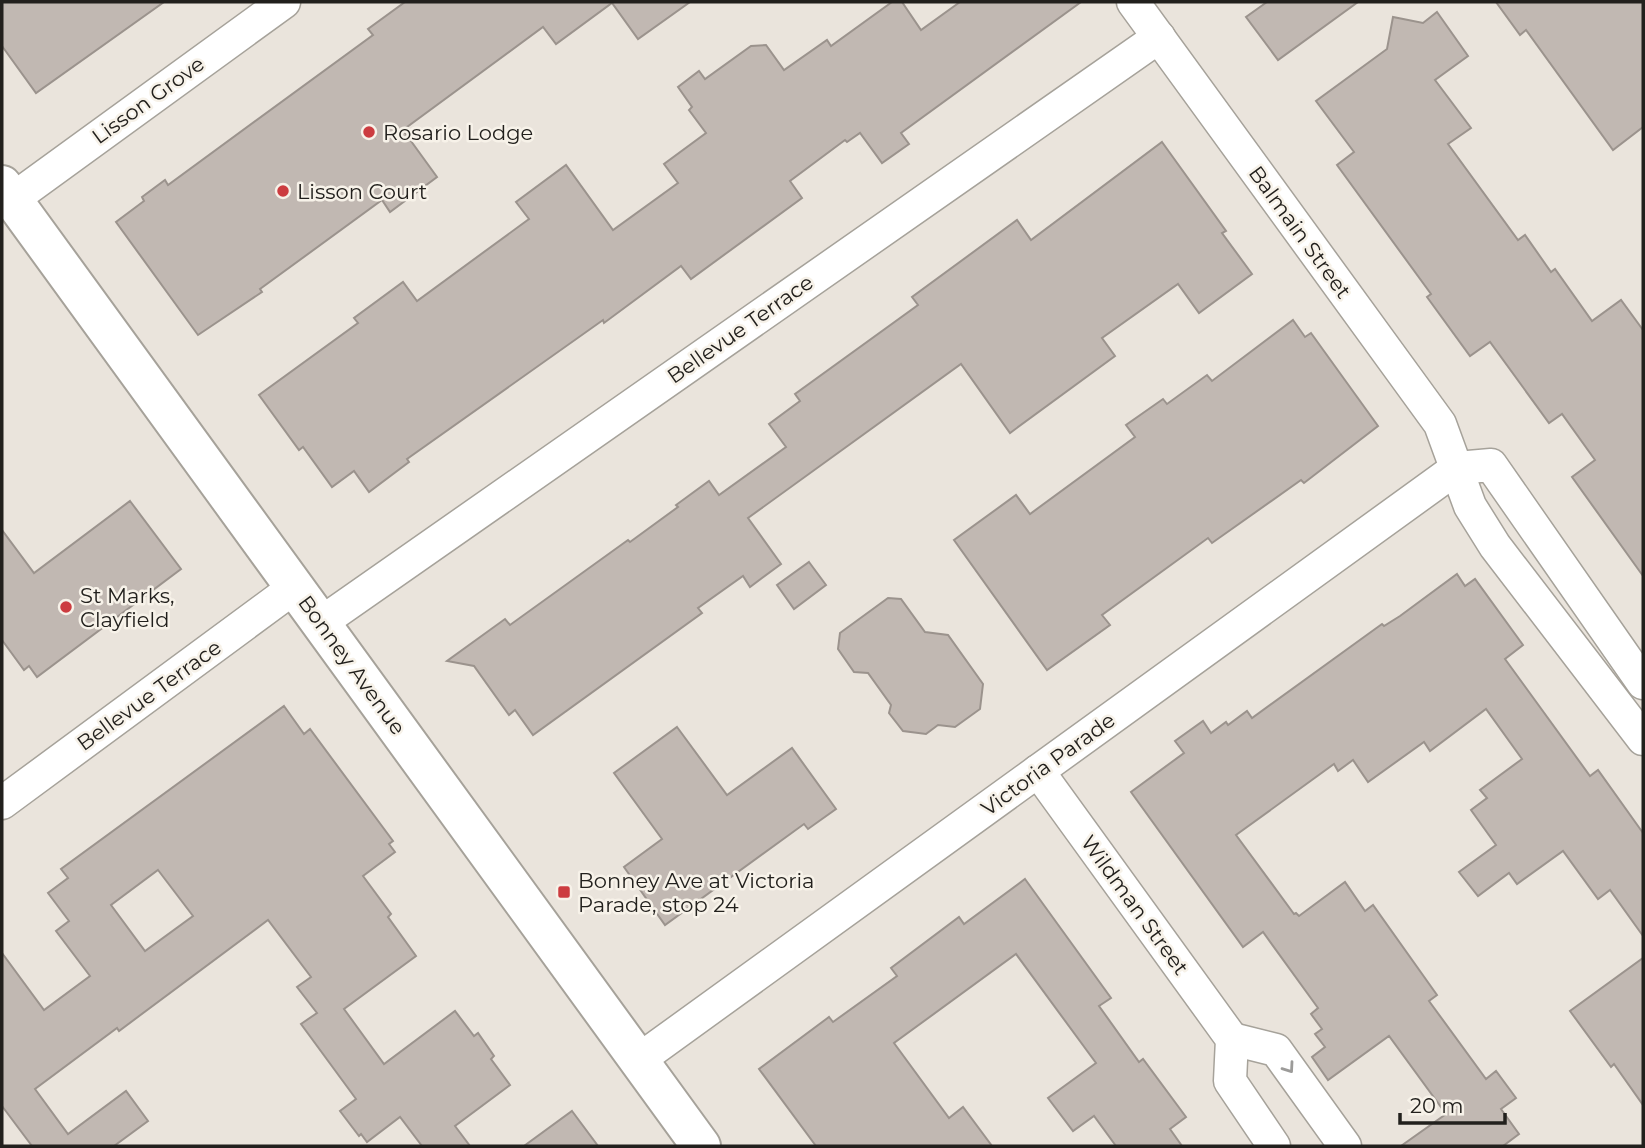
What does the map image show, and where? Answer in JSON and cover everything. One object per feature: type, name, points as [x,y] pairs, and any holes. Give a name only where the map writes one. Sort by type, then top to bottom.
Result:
[{"type":"street","name":"Lisson Grove","points":[[7,192],[284,2]]},
{"type":"street","name":"Balmain Street","points":[[1133,2],[1440,424],[1470,506],[1496,546],[1643,739]]},
{"type":"street","name":"Bellevue Terrace","points":[[322,622],[1158,37]]},
{"type":"street","name":"Bonney Avenue","points":[[7,192],[701,1146]]},
{"type":"street","points":[[1457,468],[1491,465],[1643,683]]},
{"type":"street","name":"Victoria Parade","points":[[639,1059],[1457,468]]},
{"type":"street","name":"Bellevue Terrace","points":[[2,803],[295,587]]},
{"type":"street","name":"Wildman Street","points":[[1038,771],[1232,1039]]},
{"type":"street","points":[[1274,1146],[1230,1081],[1232,1039],[1276,1049],[1345,1146]]},
{"type":"building","points":[[2,2],[164,2],[36,93],[2,46]]},
{"type":"building","points":[[405,2],[690,2],[638,39],[612,3],[556,44],[543,27],[403,130],[437,177],[390,212],[382,200],[260,289],[262,292],[198,335],[116,222],[144,201],[142,197],[165,180],[168,185],[373,35],[368,29]]},
{"type":"building","points":[[892,2],[902,2],[921,30],[960,2],[1081,2],[901,133],[909,144],[882,163],[860,133],[847,142],[845,140],[790,181],[802,198],[691,279],[681,266],[604,323],[603,320],[407,459],[409,462],[369,492],[354,471],[332,487],[303,447],[299,450],[259,395],[358,323],[354,318],[403,282],[417,301],[529,219],[516,202],[566,165],[613,230],[678,183],[664,164],[706,133],[689,110],[692,107],[678,87],[699,71],[705,79],[751,46],[766,45],[784,70],[827,40],[831,46]]},
{"type":"building","points":[[1267,2],[1358,2],[1278,60],[1246,17]]},
{"type":"building","points":[[1496,2],[1643,2],[1643,127],[1613,150],[1526,30],[1520,35]]},
{"type":"building","points":[[1437,12],[1468,56],[1435,80],[1471,128],[1448,144],[1518,240],[1525,235],[1551,272],[1555,269],[1592,321],[1621,300],[1643,330],[1643,576],[1572,477],[1595,460],[1562,414],[1549,423],[1490,342],[1470,356],[1427,297],[1431,294],[1337,165],[1354,152],[1316,101],[1387,49],[1393,17],[1423,23]]},
{"type":"building","points":[[1162,142],[1226,231],[1222,233],[1252,274],[1199,313],[1178,284],[1102,338],[1115,356],[1010,433],[961,364],[748,518],[781,564],[750,587],[743,576],[698,608],[702,613],[533,735],[515,710],[509,715],[474,666],[447,661],[505,619],[510,625],[628,540],[630,542],[709,481],[719,495],[786,447],[769,424],[800,401],[795,394],[918,305],[912,297],[1017,220],[1031,240]]},
{"type":"building","points":[[1293,320],[1305,337],[1311,333],[1378,426],[1304,483],[1301,480],[1212,543],[1208,538],[1102,615],[1110,625],[1047,670],[954,540],[1016,495],[1030,514],[1135,437],[1126,425],[1163,399],[1167,404],[1207,375],[1212,381]]},
{"type":"building","name":"St Marks, Clayfield","points":[[130,501],[181,569],[37,677],[29,666],[24,670],[2,640],[2,530],[34,573]]},
{"type":"building","points":[[809,562],[826,585],[794,609],[777,585]]},
{"type":"building","points":[[1457,574],[1465,586],[1475,579],[1523,645],[1505,659],[1590,776],[1598,770],[1643,833],[1643,936],[1610,890],[1598,899],[1563,851],[1517,884],[1509,873],[1478,896],[1459,872],[1496,845],[1471,810],[1487,798],[1480,790],[1522,759],[1486,709],[1430,751],[1424,742],[1368,782],[1353,760],[1338,771],[1334,764],[1236,835],[1294,914],[1299,916],[1345,882],[1365,911],[1373,905],[1437,995],[1429,1001],[1486,1079],[1496,1071],[1516,1098],[1501,1109],[1519,1134],[1503,1146],[1401,1146],[1446,1114],[1389,1036],[1328,1080],[1312,1057],[1325,1047],[1315,1034],[1322,1029],[1311,1014],[1318,1008],[1263,932],[1243,947],[1131,792],[1184,753],[1175,741],[1203,721],[1211,733],[1247,711],[1252,718],[1382,624],[1384,626],[1400,616]]},
{"type":"building","points":[[888,598],[901,599],[925,632],[948,635],[983,684],[980,709],[955,727],[938,725],[926,734],[903,731],[889,713],[891,705],[868,673],[854,672],[838,649],[840,633]]},
{"type":"building","points":[[284,706],[304,734],[310,729],[393,841],[389,844],[395,852],[363,876],[391,914],[388,917],[416,956],[344,1009],[384,1064],[455,1011],[474,1036],[478,1033],[494,1056],[491,1059],[510,1085],[455,1126],[470,1146],[422,1146],[400,1117],[367,1142],[340,1111],[356,1099],[301,1024],[317,1013],[297,987],[311,977],[268,920],[119,1031],[117,1028],[35,1089],[68,1134],[126,1091],[148,1121],[114,1146],[32,1146],[2,1106],[2,953],[44,1010],[90,976],[56,931],[69,921],[48,893],[68,878],[61,869]],"holes":[[[158,870],[193,916],[145,951],[111,905]]]},
{"type":"building","points":[[677,727],[727,795],[792,748],[836,809],[808,829],[804,824],[665,925],[624,867],[662,839],[614,773]]},
{"type":"building","points":[[1025,879],[1111,998],[1099,1006],[1139,1062],[1143,1059],[1186,1117],[1170,1129],[1182,1146],[1116,1146],[1094,1116],[1073,1131],[1048,1098],[1096,1063],[1016,954],[894,1043],[949,1118],[963,1107],[992,1146],[816,1146],[759,1069],[829,1017],[833,1022],[897,976],[891,968],[959,917],[964,924]]},
{"type":"building","points":[[1643,958],[1643,1105],[1614,1064],[1611,1067],[1570,1011]]},
{"type":"building","points":[[572,1111],[598,1146],[524,1146]]},
{"type":"place","name":"Rosario Lodge","points":[[369,132]]},
{"type":"place","name":"Lisson Court","points":[[283,191]]},
{"type":"place","name":"St Marks, Clayfield","points":[[66,607]]},
{"type":"place","name":"Bonney Ave at Victoria Parade, stop 24","points":[[564,892]]}]
